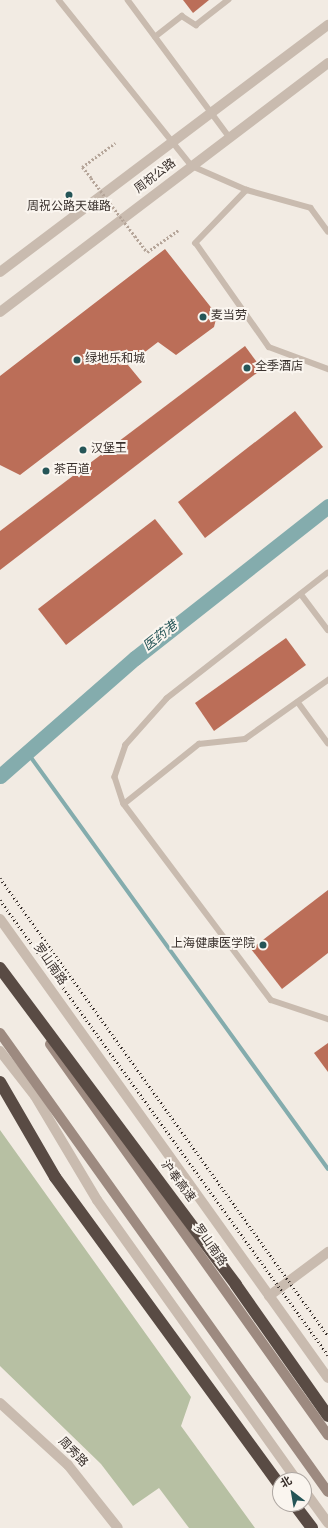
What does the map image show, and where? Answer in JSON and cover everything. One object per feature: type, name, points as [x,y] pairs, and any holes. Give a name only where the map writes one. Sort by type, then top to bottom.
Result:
[{"type":"highway","name":"沪奉高速","points":[[0,968],[236,1285],[328,1416]]},
{"type":"highway","points":[[0,1082],[55,1176],[272,1474]]},
{"type":"highway","points":[[300,1512],[312,1528]]},
{"type":"main road","name":"罗山南路","points":[[0,974],[328,1435]]},
{"type":"main road","points":[[0,1033],[328,1492]]},
{"type":"street","name":"周祝公路","points":[[0,272],[328,25]]},
{"type":"street","name":"周祝公路","points":[[0,312],[328,63]]},
{"type":"street","name":"罗山南路","points":[[0,919],[328,1378]]},
{"type":"street","points":[[0,1052],[35,1096],[97,1200],[291,1472]]},
{"type":"street","points":[[269,1296],[328,1252]]},
{"type":"street","name":"周秀路","points":[[0,1403],[68,1464],[118,1528]]},
{"type":"street","points":[[312,1501],[328,1524]]},
{"type":"lane","points":[[59,0],[171,143],[192,166],[247,190],[311,208],[328,230]]},
{"type":"lane","points":[[128,0],[230,138]]},
{"type":"lane","points":[[155,38],[182,16],[196,25],[228,0]]},
{"type":"lane","points":[[247,190],[196,244],[269,347],[328,369]]},
{"type":"lane","points":[[328,573],[167,699],[126,745],[115,777],[124,804],[272,1000],[328,1019]]},
{"type":"lane","points":[[301,594],[328,630]]},
{"type":"lane","points":[[124,804],[199,744],[245,739],[328,680]]},
{"type":"lane","points":[[298,702],[328,743]]},
{"type":"path","points":[[114,143],[82,167],[147,252],[178,230]]},
{"type":"green space","points":[[0,1130],[191,1397],[181,1426],[255,1528],[189,1528],[159,1488],[133,1506],[101,1464],[0,1366]]},
{"type":"building","points":[[183,0],[209,0],[193,13]]},
{"type":"building","name":"绿地乐和城","points":[[165,249],[217,315],[214,327],[176,355],[158,342],[128,365],[142,382],[20,475],[0,465],[0,376]]},
{"type":"building","points":[[245,346],[262,369],[0,570],[0,531]]},
{"type":"building","points":[[295,411],[323,447],[205,538],[178,502]]},
{"type":"building","points":[[155,519],[183,554],[66,645],[38,609]]},
{"type":"building","points":[[286,638],[306,665],[214,731],[195,703]]},
{"type":"building","points":[[328,890],[328,953],[282,989],[251,949]]},
{"type":"building","points":[[328,1043],[328,1072],[314,1053]]},
{"type":"waterway","name":"医药港","points":[[0,776],[135,658],[328,506]]},
{"type":"waterway","points":[[27,752],[328,1169]]},
{"type":"railway","points":[[0,878],[328,1336]]},
{"type":"railway","points":[[0,900],[328,1355]]},
{"type":"place","name":"周祝公路天雄路","points":[[69,195]]},
{"type":"place","name":"麦当劳","points":[[203,317]]},
{"type":"place","name":"绿地乐和城","points":[[77,360]]},
{"type":"place","name":"全季酒店","points":[[247,368]]},
{"type":"place","name":"汉堡王","points":[[83,450]]},
{"type":"place","name":"茶百道","points":[[46,471]]},
{"type":"place","name":"上海健康医学院","points":[[263,945]]}]
